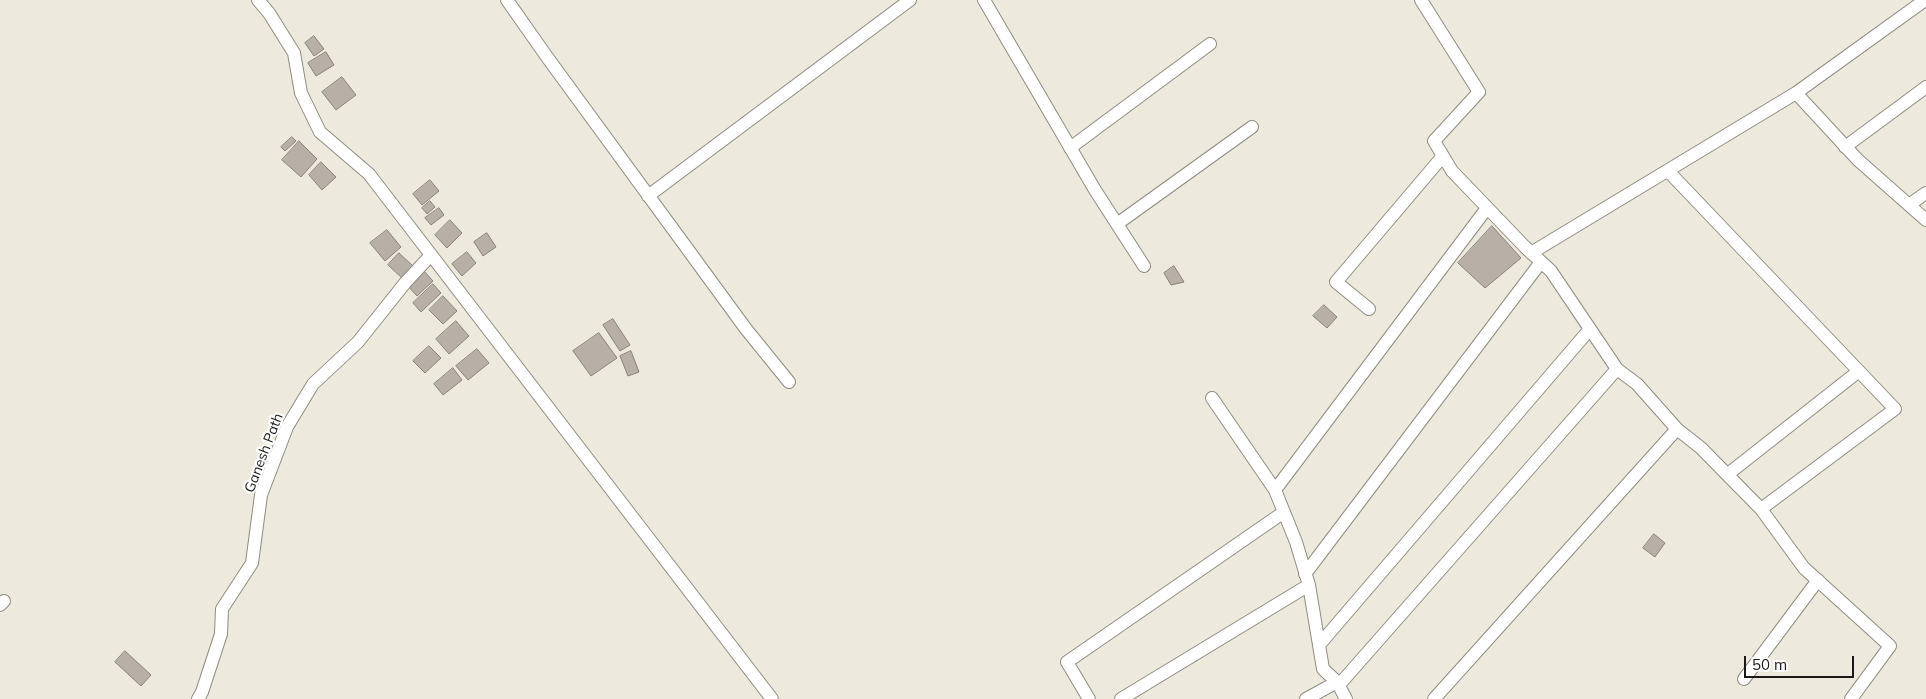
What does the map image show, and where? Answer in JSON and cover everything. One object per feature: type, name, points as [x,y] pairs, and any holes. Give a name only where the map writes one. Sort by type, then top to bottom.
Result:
[{"type":"street","points":[[258,0],[269,13],[294,53],[301,93],[320,132],[369,174],[772,699]]},
{"type":"street","points":[[507,0],[746,329],[789,382]]},
{"type":"street","points":[[648,196],[910,0]]},
{"type":"street","points":[[984,0],[1070,148],[1144,266]]},
{"type":"street","points":[[1421,0],[1479,92],[1434,141],[1452,172],[1551,271],[1617,369],[1637,384],[1677,429],[1701,448],[1761,509],[1804,568],[1890,646],[1851,699]]},
{"type":"street","points":[[1531,253],[1796,93],[1925,0]]},
{"type":"street","points":[[1070,148],[1210,44]]},
{"type":"street","points":[[1845,147],[1926,87]]},
{"type":"street","points":[[1796,93],[1845,147],[1926,220]]},
{"type":"street","points":[[1117,224],[1252,127]]},
{"type":"street","points":[[1369,309],[1336,282],[1443,156]]},
{"type":"street","points":[[1668,171],[1895,409],[1761,509]]},
{"type":"street","points":[[1909,205],[1926,193]]},
{"type":"street","points":[[1275,490],[1487,208]]},
{"type":"street","name":"Ganesh Path","points":[[198,699],[221,634],[222,609],[252,563],[261,494],[286,427],[313,384],[358,342],[431,255]]},
{"type":"street","points":[[1121,699],[1307,580],[1541,262]]},
{"type":"street","points":[[1319,645],[1590,329]]},
{"type":"street","points":[[1306,699],[1338,684],[1617,369]]},
{"type":"street","points":[[1728,474],[1859,371]]},
{"type":"street","points":[[1212,398],[1275,490],[1296,542],[1307,580],[1323,669],[1338,684],[1346,699]]},
{"type":"street","points":[[1434,699],[1677,429]]},
{"type":"street","points":[[1089,699],[1067,662],[1284,512]]},
{"type":"street","points":[[1744,678],[1818,580]]},
{"type":"building","points":[[314,36],[324,49],[314,56],[305,43]]},
{"type":"building","points":[[326,52],[334,65],[316,76],[308,63]]},
{"type":"building","points":[[342,77],[356,95],[336,110],[322,92]]},
{"type":"building","points":[[292,137],[296,141],[285,151],[281,147]]},
{"type":"building","points":[[299,141],[317,159],[301,177],[282,160]]},
{"type":"building","points":[[321,162],[336,177],[322,190],[309,175]]},
{"type":"building","points":[[430,180],[439,191],[422,205],[413,194]]},
{"type":"building","points":[[430,201],[435,207],[427,214],[422,208]]},
{"type":"building","points":[[439,208],[444,215],[431,225],[425,218]]},
{"type":"building","points":[[450,220],[462,233],[447,248],[435,235]]},
{"type":"building","points":[[1492,226],[1521,258],[1485,288],[1458,263]]},
{"type":"building","points":[[387,230],[401,247],[385,261],[370,243]]},
{"type":"building","points":[[487,233],[496,247],[483,256],[474,242]]},
{"type":"building","points":[[467,252],[476,263],[462,276],[452,264]]},
{"type":"building","points":[[399,253],[413,266],[402,278],[388,265]]},
{"type":"building","points":[[1174,266],[1184,282],[1171,285],[1164,273]]},
{"type":"building","points":[[422,269],[433,281],[417,296],[406,284]]},
{"type":"building","points":[[433,284],[441,293],[421,312],[413,303]]},
{"type":"building","points":[[443,296],[457,311],[443,324],[429,310]]},
{"type":"building","points":[[1324,305],[1337,317],[1327,328],[1313,316]]},
{"type":"building","points":[[613,319],[630,345],[620,351],[603,325]]},
{"type":"building","points":[[456,321],[469,336],[449,354],[436,339]]},
{"type":"building","points":[[599,333],[617,358],[591,376],[573,351]]},
{"type":"building","points":[[429,346],[441,358],[425,373],[413,361]]},
{"type":"building","points":[[477,349],[489,363],[468,380],[456,366]]},
{"type":"building","points":[[631,351],[639,372],[628,376],[620,356]]},
{"type":"building","points":[[453,368],[462,380],[443,395],[434,384]]},
{"type":"building","points":[[1654,534],[1665,543],[1655,557],[1643,548]]},
{"type":"building","points":[[125,651],[151,675],[141,686],[115,662]]}]
